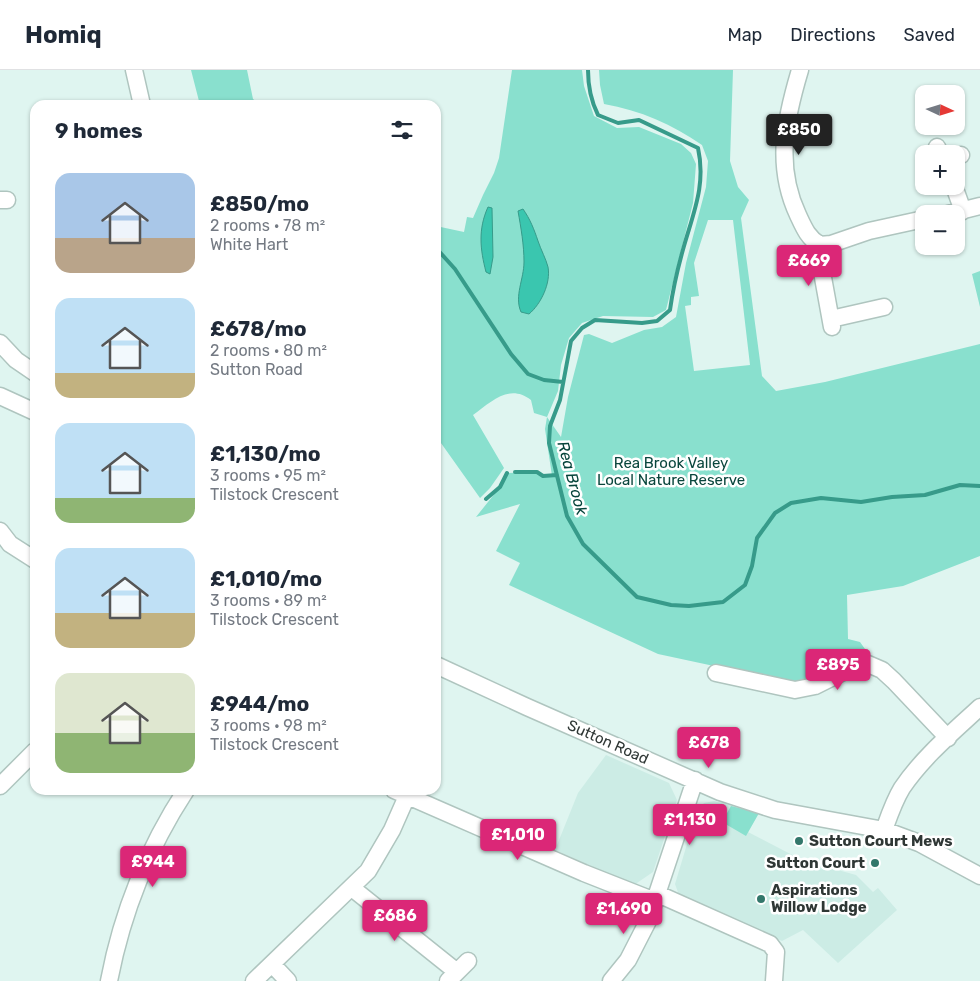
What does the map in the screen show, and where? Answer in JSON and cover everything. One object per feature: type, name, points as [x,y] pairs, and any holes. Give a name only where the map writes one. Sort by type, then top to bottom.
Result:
[{"type":"street","points":[[134,70],[141,100]]},
{"type":"street","points":[[800,70],[790,103],[784,146],[784,171],[795,208],[810,238],[820,245],[831,244],[869,231],[915,221]]},
{"type":"street","points":[[965,210],[980,206]]},
{"type":"street","points":[[820,245],[820,261],[832,323],[884,307]]},
{"type":"street","points":[[0,343],[16,360],[30,369]]},
{"type":"street","points":[[0,396],[30,410]]},
{"type":"street","points":[[3,542],[30,557]]},
{"type":"street","points":[[725,680],[803,689],[815,686],[853,667],[868,664],[882,670],[894,681],[948,738]]},
{"type":"street","name":"Sutton Road","points":[[441,667],[720,792],[775,810],[884,830],[919,843],[980,876]]},
{"type":"street","points":[[884,830],[901,789],[925,760],[980,707]]},
{"type":"street","points":[[0,786],[30,756]]},
{"type":"street","points":[[611,981],[628,960],[657,898],[695,780]]},
{"type":"street","points":[[108,981],[114,952],[148,859],[168,818],[183,795]]},
{"type":"street","points":[[254,981],[368,871],[392,830],[401,795]]},
{"type":"street","points":[[406,795],[584,873],[657,898],[770,944],[776,952],[774,981]]},
{"type":"street","points":[[352,888],[458,971]]},
{"type":"street","points":[[272,964],[288,981]]},
{"type":"shaded area","points":[[488,207],[492,208],[493,257],[490,274],[486,272],[481,239],[481,231]]},
{"type":"shaded area","points":[[523,209],[533,228],[549,273],[544,293],[529,314],[521,312],[519,306],[524,262],[518,211]]},
{"type":"shaded area","points":[[606,755],[669,783],[677,800],[653,872],[634,885],[555,850],[578,793]]},
{"type":"shaded area","points":[[714,801],[759,813],[748,832],[802,860],[856,875],[873,892],[878,888],[897,910],[838,963],[803,930],[782,941],[679,895],[675,884],[697,811],[704,803]]},
{"type":"green space","points":[[191,70],[247,70],[254,100],[199,100]]},
{"type":"green space","points":[[512,70],[582,70],[584,86],[594,116],[617,128],[639,127],[681,144],[691,153],[696,164],[693,203],[666,310],[653,317],[603,316],[582,323],[569,338],[561,365],[558,391],[547,417],[534,413],[531,400],[515,393],[493,400],[473,415],[504,468],[490,488],[480,498],[441,443],[441,227],[464,232],[467,217],[473,218],[499,158]]},
{"type":"green space","name":"Rea Brook Valley Local Nature Reserve","points":[[599,70],[733,70],[730,161],[738,187],[749,200],[741,218],[762,376],[776,391],[825,382],[980,344],[980,556],[903,586],[847,595],[848,639],[860,642],[865,649],[864,658],[802,685],[658,654],[509,585],[520,563],[496,551],[520,504],[476,517],[500,487],[507,473],[537,472],[543,476],[552,476],[545,429],[547,417],[561,437],[568,397],[584,335],[589,334],[612,343],[644,330],[662,327],[676,317],[686,263],[706,187],[708,161],[702,145],[656,119],[604,104]],"holes":[[[708,220],[733,220],[750,365],[694,371],[685,306],[691,305],[691,297],[699,296],[694,263]]]},
{"type":"green space","points":[[980,271],[980,307],[972,274]]},
{"type":"green space","points":[[731,806],[759,813],[746,836],[722,822]]},
{"type":"waterway","name":"Rea Brook","points":[[588,70],[590,93],[598,115],[618,123],[639,120],[698,148],[701,174],[698,197],[678,270],[670,310],[657,321],[642,323],[595,320],[582,328],[571,341],[560,400],[550,426],[549,443],[567,516],[583,544],[637,597],[671,605],[689,606],[723,602],[745,585],[752,566],[757,538],[775,513],[791,503],[821,498],[861,502],[892,497],[925,495],[960,485],[980,486]]},
{"type":"waterway","points":[[441,254],[455,269],[511,354],[528,374],[544,380],[563,382]]},
{"type":"waterway","points":[[515,472],[537,472],[543,476],[557,475]]},
{"type":"waterway","points":[[486,499],[500,487],[507,473]]},
{"type":"place","name":"Sutton Court Mews","points":[[799,841]]},
{"type":"place","name":"Sutton Court","points":[[875,863]]},
{"type":"place","name":"Aspirations Willow Lodge","points":[[761,899]]}]
